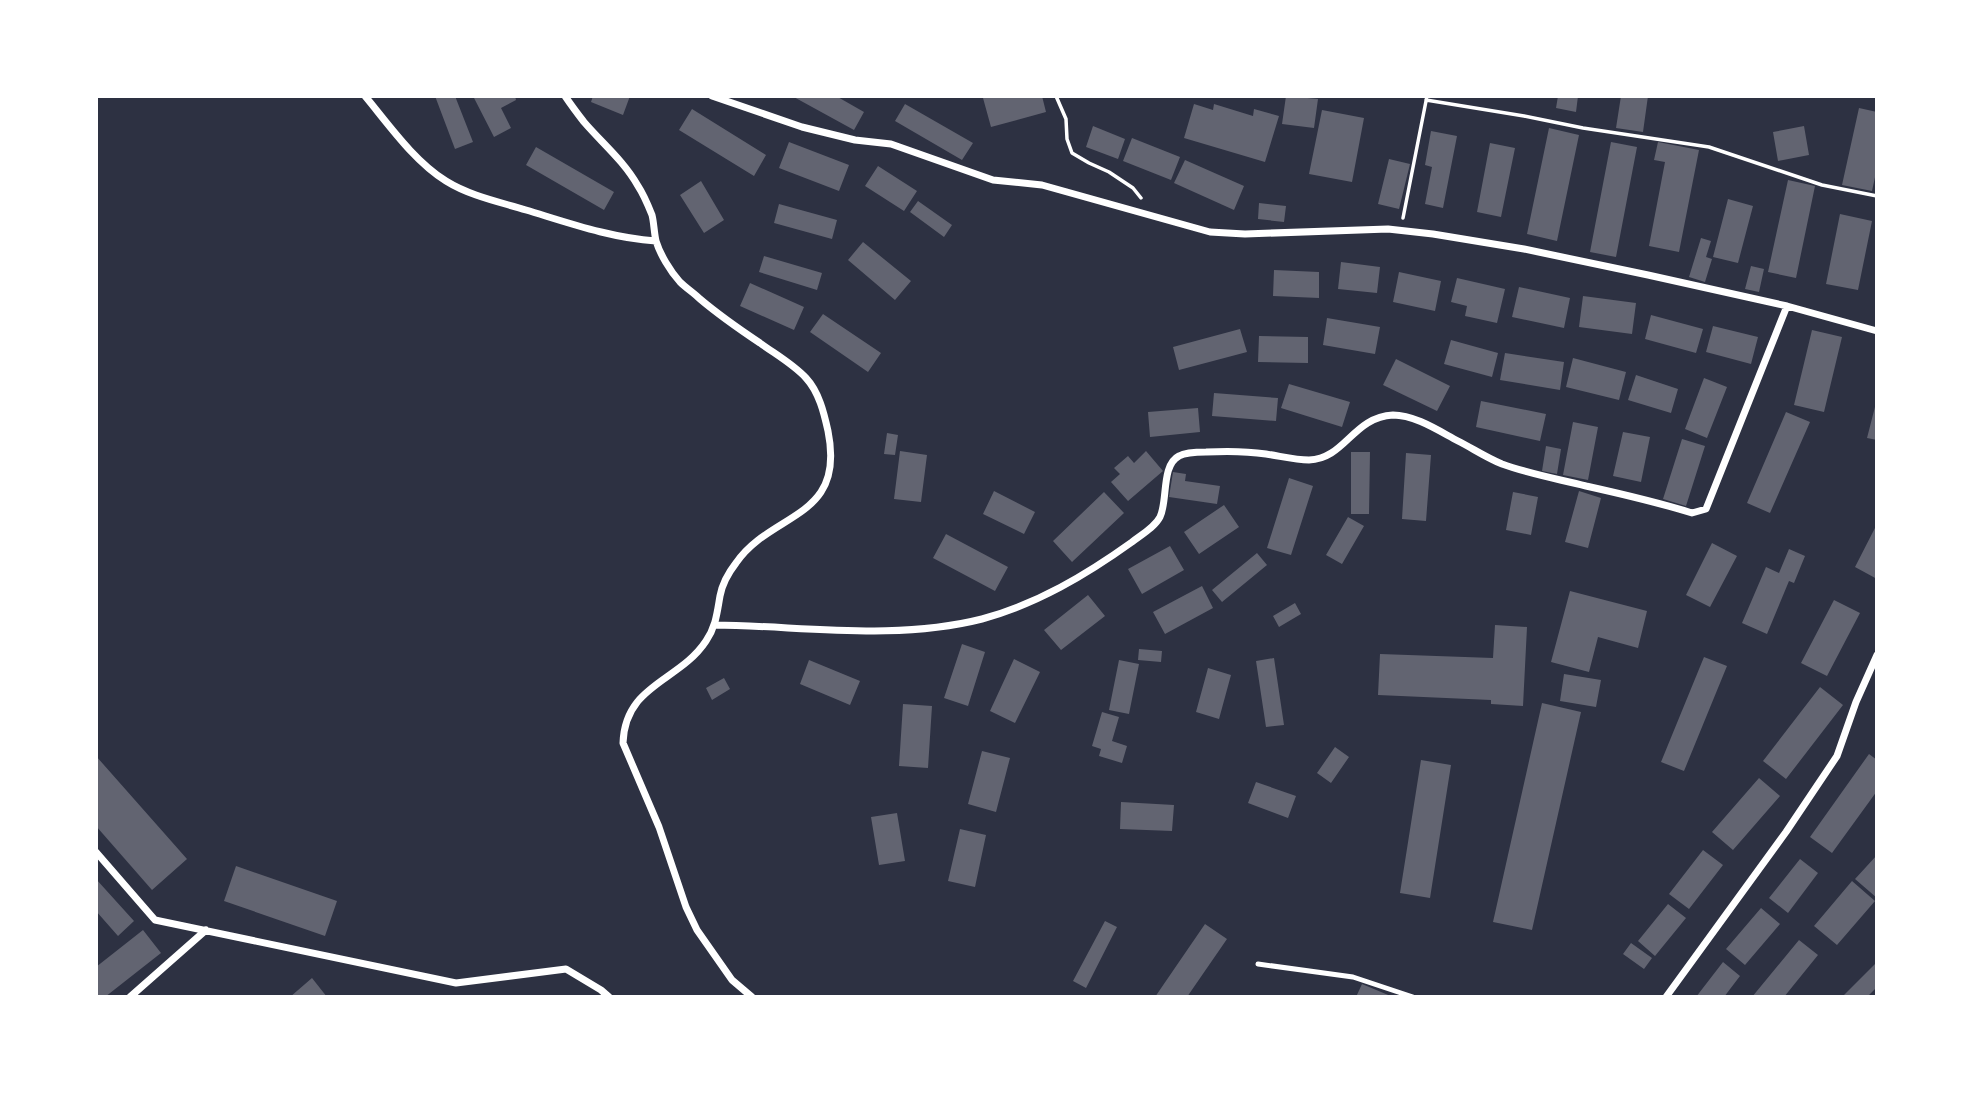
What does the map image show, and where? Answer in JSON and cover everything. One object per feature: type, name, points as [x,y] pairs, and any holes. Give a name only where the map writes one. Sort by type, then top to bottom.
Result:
[{"type":"street","points":[[365,96],[428,168],[470,193],[602,233],[656,241]]},
{"type":"street","points":[[565,96],[585,123],[621,160],[636,182],[653,218],[656,241],[680,282],[722,317],[808,380],[825,416],[830,456],[828,477],[820,494],[807,508],[751,546],[736,562],[720,594],[715,625],[705,643],[691,659],[638,700],[623,729],[623,743],[659,827],[686,907],[697,930],[733,980],[752,997]]},
{"type":"street","points":[[712,96],[802,127],[855,141],[891,144],[993,180],[1042,185],[1210,232],[1245,234],[1343,229],[1401,230],[1524,249],[1787,306],[1877,331]]},
{"type":"street","points":[[715,625],[888,631],[961,623],[1002,612],[1050,593],[1079,577],[1119,551],[1158,520],[1164,507],[1171,463],[1178,456],[1214,451],[1321,459],[1333,453],[1363,425],[1379,416],[1397,415],[1417,420],[1501,464],[1692,513],[1706,509],[1787,306]]},
{"type":"street","points":[[1666,997],[1786,832],[1837,756],[1856,702],[1877,655]]},
{"type":"street","points":[[96,852],[155,920],[456,984],[566,969],[609,997]]},
{"type":"street","points":[[130,997],[206,930]]},
{"type":"lane","points":[[1258,964],[1353,977],[1413,997]]},
{"type":"path","points":[[1056,96],[1066,119],[1067,139],[1072,153],[1110,172],[1133,188],[1158,218]]},
{"type":"path","points":[[1401,230],[1426,98],[1583,128],[1710,147],[1822,185],[1877,196]]},
{"type":"building","points":[[435,96],[455,96],[473,142],[455,149]]},
{"type":"building","points":[[473,96],[515,96],[516,100],[501,108],[511,128],[494,137]]},
{"type":"building","points":[[593,96],[630,96],[623,115],[591,102]]},
{"type":"building","points":[[792,96],[836,96],[864,112],[854,130]]},
{"type":"building","points":[[1042,96],[1046,112],[991,127],[983,98]]},
{"type":"building","points":[[1286,96],[1318,99],[1314,128],[1282,124]]},
{"type":"building","points":[[1558,96],[1578,96],[1576,112],[1556,108]]},
{"type":"building","points":[[1621,96],[1648,96],[1643,132],[1616,128]]},
{"type":"building","points":[[905,104],[973,143],[962,160],[895,121]]},
{"type":"building","points":[[1194,104],[1213,110],[1214,104],[1253,116],[1254,109],[1279,116],[1265,162],[1184,138]]},
{"type":"building","points":[[1859,108],[1877,112],[1877,168],[1872,191],[1842,185]]},
{"type":"building","points":[[692,109],[766,155],[754,176],[679,130]]},
{"type":"building","points":[[1322,110],[1364,118],[1352,182],[1309,174]]},
{"type":"building","points":[[1093,126],[1125,139],[1118,159],[1086,147]]},
{"type":"building","points":[[1804,126],[1809,155],[1778,161],[1773,132]]},
{"type":"building","points":[[1549,128],[1579,135],[1557,241],[1527,234]]},
{"type":"building","points":[[1431,131],[1457,136],[1443,208],[1425,204],[1432,167],[1425,165]]},
{"type":"building","points":[[1132,138],[1180,157],[1171,180],[1123,161]]},
{"type":"building","points":[[789,142],[849,165],[839,191],[779,168]]},
{"type":"building","points":[[1611,142],[1637,147],[1616,257],[1590,252]]},
{"type":"building","points":[[1658,142],[1699,150],[1679,252],[1649,246],[1665,162],[1654,160]]},
{"type":"building","points":[[1490,143],[1515,148],[1501,217],[1477,212]]},
{"type":"building","points":[[536,147],[614,192],[604,210],[526,165]]},
{"type":"building","points":[[1389,159],[1410,164],[1399,209],[1378,204]]},
{"type":"building","points":[[1185,160],[1244,186],[1234,210],[1174,183]]},
{"type":"building","points":[[878,166],[917,191],[904,211],[865,186]]},
{"type":"building","points":[[1788,180],[1815,186],[1796,278],[1768,272]]},
{"type":"building","points":[[701,181],[724,220],[704,233],[680,195]]},
{"type":"building","points":[[1728,199],[1753,206],[1738,263],[1713,257]]},
{"type":"building","points":[[918,201],[952,225],[944,237],[910,212]]},
{"type":"building","points":[[1259,203],[1286,206],[1284,222],[1258,219]]},
{"type":"building","points":[[779,204],[837,220],[832,239],[774,223]]},
{"type":"building","points":[[1840,214],[1872,221],[1858,290],[1826,284]]},
{"type":"building","points":[[1701,238],[1711,241],[1706,257],[1712,259],[1705,282],[1689,277]]},
{"type":"building","points":[[863,242],[911,281],[895,300],[848,260]]},
{"type":"building","points":[[764,256],[822,273],[817,290],[759,272]]},
{"type":"building","points":[[1341,262],[1380,267],[1377,293],[1338,289]]},
{"type":"building","points":[[1751,266],[1764,269],[1759,292],[1745,289]]},
{"type":"building","points":[[1274,270],[1319,272],[1319,298],[1273,296]]},
{"type":"building","points":[[1399,272],[1441,281],[1435,311],[1393,302]]},
{"type":"building","points":[[1457,278],[1505,289],[1497,323],[1465,316],[1467,306],[1451,302]]},
{"type":"building","points":[[750,283],[804,307],[794,330],[740,306]]},
{"type":"building","points":[[1519,287],[1570,298],[1564,328],[1512,317]]},
{"type":"building","points":[[1583,296],[1636,303],[1632,334],[1579,327]]},
{"type":"building","points":[[823,314],[881,353],[868,372],[810,332]]},
{"type":"building","points":[[1651,315],[1703,329],[1696,353],[1645,339]]},
{"type":"building","points":[[1327,318],[1380,327],[1375,354],[1323,345]]},
{"type":"building","points":[[1713,326],[1758,337],[1751,364],[1706,352]]},
{"type":"building","points":[[1240,329],[1247,352],[1179,370],[1173,347]]},
{"type":"building","points":[[1812,330],[1842,337],[1824,412],[1794,405]]},
{"type":"building","points":[[1259,336],[1308,337],[1308,363],[1258,362]]},
{"type":"building","points":[[1451,340],[1498,353],[1492,377],[1444,364]]},
{"type":"building","points":[[1505,353],[1564,362],[1560,390],[1500,380]]},
{"type":"building","points":[[1573,358],[1626,372],[1619,400],[1566,387]]},
{"type":"building","points":[[1396,359],[1450,386],[1437,411],[1383,385]]},
{"type":"building","points":[[1636,375],[1678,389],[1671,413],[1628,400]]},
{"type":"building","points":[[1704,378],[1727,387],[1707,438],[1685,429]]},
{"type":"building","points":[[1289,384],[1350,402],[1342,427],[1281,408]]},
{"type":"building","points":[[1214,393],[1278,398],[1276,421],[1212,416]]},
{"type":"building","points":[[1481,401],[1546,414],[1540,441],[1476,427]]},
{"type":"building","points":[[1877,404],[1877,440],[1867,438]]},
{"type":"building","points":[[1198,408],[1200,432],[1150,437],[1148,412]]},
{"type":"building","points":[[1786,412],[1810,422],[1770,513],[1747,503]]},
{"type":"building","points":[[1573,422],[1598,427],[1588,480],[1563,475]]},
{"type":"building","points":[[1623,432],[1650,437],[1641,482],[1613,476]]},
{"type":"building","points":[[887,433],[898,435],[895,455],[884,454]]},
{"type":"building","points":[[1682,439],[1705,446],[1686,506],[1663,499]]},
{"type":"building","points":[[1546,446],[1561,449],[1557,474],[1542,471]]},
{"type":"building","points":[[900,451],[927,455],[921,502],[894,499]]},
{"type":"building","points":[[1146,451],[1163,471],[1128,501],[1111,482],[1120,474],[1114,468],[1128,456],[1134,463]]},
{"type":"building","points":[[1351,452],[1370,452],[1369,514],[1351,514]]},
{"type":"building","points":[[1406,453],[1431,455],[1426,521],[1402,519]]},
{"type":"building","points":[[1173,472],[1186,474],[1185,481],[1220,486],[1217,504],[1169,497]]},
{"type":"building","points":[[1289,478],[1313,486],[1291,555],[1267,548]]},
{"type":"building","points":[[994,491],[1035,512],[1024,534],[983,514]]},
{"type":"building","points":[[1579,491],[1601,498],[1588,548],[1565,542]]},
{"type":"building","points":[[1104,492],[1124,513],[1072,562],[1053,541]]},
{"type":"building","points":[[1513,492],[1538,497],[1531,535],[1506,530]]},
{"type":"building","points":[[1224,505],[1239,527],[1199,554],[1184,532]]},
{"type":"building","points":[[1348,517],[1364,526],[1342,564],[1326,555]]},
{"type":"building","points":[[1877,524],[1877,579],[1855,567]]},
{"type":"building","points":[[946,534],[1008,567],[995,591],[933,558]]},
{"type":"building","points":[[1712,543],[1737,556],[1710,607],[1686,595]]},
{"type":"building","points":[[1170,546],[1184,570],[1142,594],[1128,569]]},
{"type":"building","points":[[1789,549],[1805,556],[1794,583],[1789,581],[1767,634],[1742,623],[1766,567],[1779,573]]},
{"type":"building","points":[[1257,553],[1267,565],[1222,602],[1212,590]]},
{"type":"building","points":[[1202,586],[1213,608],[1165,634],[1153,612]]},
{"type":"building","points":[[1570,591],[1647,611],[1638,648],[1598,637],[1589,672],[1551,662]]},
{"type":"building","points":[[1088,595],[1105,616],[1061,650],[1044,630]]},
{"type":"building","points":[[1834,600],[1860,613],[1827,676],[1801,663]]},
{"type":"building","points":[[1295,603],[1301,614],[1279,627],[1273,616]]},
{"type":"building","points":[[1495,625],[1527,627],[1523,706],[1491,704],[1491,700],[1378,695],[1380,654],[1493,658]]},
{"type":"building","points":[[962,644],[985,652],[968,706],[944,698]]},
{"type":"building","points":[[1139,649],[1162,651],[1161,662],[1138,660]]},
{"type":"building","points":[[1704,657],[1727,666],[1684,771],[1661,762]]},
{"type":"building","points":[[1274,658],[1284,725],[1266,727],[1256,661]]},
{"type":"building","points":[[1014,659],[1040,672],[1015,723],[990,711]]},
{"type":"building","points":[[809,660],[860,681],[850,705],[800,684]]},
{"type":"building","points":[[1119,660],[1139,664],[1129,714],[1109,710]]},
{"type":"building","points":[[1208,668],[1231,675],[1219,719],[1196,712]]},
{"type":"building","points":[[1564,674],[1601,680],[1596,707],[1560,701]]},
{"type":"building","points":[[724,678],[730,689],[712,700],[706,688]]},
{"type":"building","points":[[1820,687],[1843,705],[1786,779],[1763,761]]},
{"type":"building","points":[[1542,703],[1581,712],[1532,930],[1493,922]]},
{"type":"building","points":[[903,704],[932,706],[928,768],[899,766]]},
{"type":"building","points":[[1102,712],[1119,717],[1112,741],[1127,746],[1122,763],[1099,756],[1101,749],[1092,746]]},
{"type":"building","points":[[1335,747],[1349,757],[1331,783],[1317,773]]},
{"type":"building","points":[[982,751],[1010,758],[996,812],[968,804]]},
{"type":"building","points":[[1869,754],[1877,760],[1877,791],[1832,853],[1810,837]]},
{"type":"building","points":[[96,756],[187,859],[152,890],[96,826]]},
{"type":"building","points":[[1421,760],[1451,765],[1430,898],[1400,893]]},
{"type":"building","points":[[1759,778],[1780,796],[1733,850],[1712,832]]},
{"type":"building","points":[[1256,782],[1296,796],[1288,818],[1248,803]]},
{"type":"building","points":[[1121,802],[1174,805],[1172,831],[1120,829]]},
{"type":"building","points":[[897,813],[905,861],[879,865],[871,817]]},
{"type":"building","points":[[960,829],[986,835],[975,887],[948,881]]},
{"type":"building","points":[[1703,850],[1723,865],[1689,909],[1669,894]]},
{"type":"building","points":[[1877,855],[1877,898],[1855,879]]},
{"type":"building","points":[[1800,859],[1818,873],[1788,913],[1769,898]]},
{"type":"building","points":[[236,866],[337,901],[325,936],[224,901]]},
{"type":"building","points":[[96,879],[134,921],[118,936],[96,911]]},
{"type":"building","points":[[1852,881],[1875,901],[1837,945],[1814,926]]},
{"type":"building","points":[[1668,904],[1686,918],[1655,956],[1638,941]]},
{"type":"building","points":[[1761,908],[1780,924],[1745,965],[1726,949]]},
{"type":"building","points":[[1105,921],[1117,927],[1086,988],[1073,981]]},
{"type":"building","points":[[1205,924],[1227,939],[1187,997],[1155,997]]},
{"type":"building","points":[[143,930],[161,953],[105,997],[96,997],[96,967]]},
{"type":"building","points":[[1799,940],[1818,955],[1784,997],[1752,997]]},
{"type":"building","points":[[1631,943],[1652,958],[1644,969],[1623,954]]},
{"type":"building","points":[[1723,962],[1740,976],[1724,997],[1696,997]]},
{"type":"building","points":[[1877,962],[1877,987],[1867,997],[1842,997]]},
{"type":"building","points":[[312,978],[327,997],[290,997]]},
{"type":"building","points":[[1362,984],[1393,997],[1356,997]]}]
